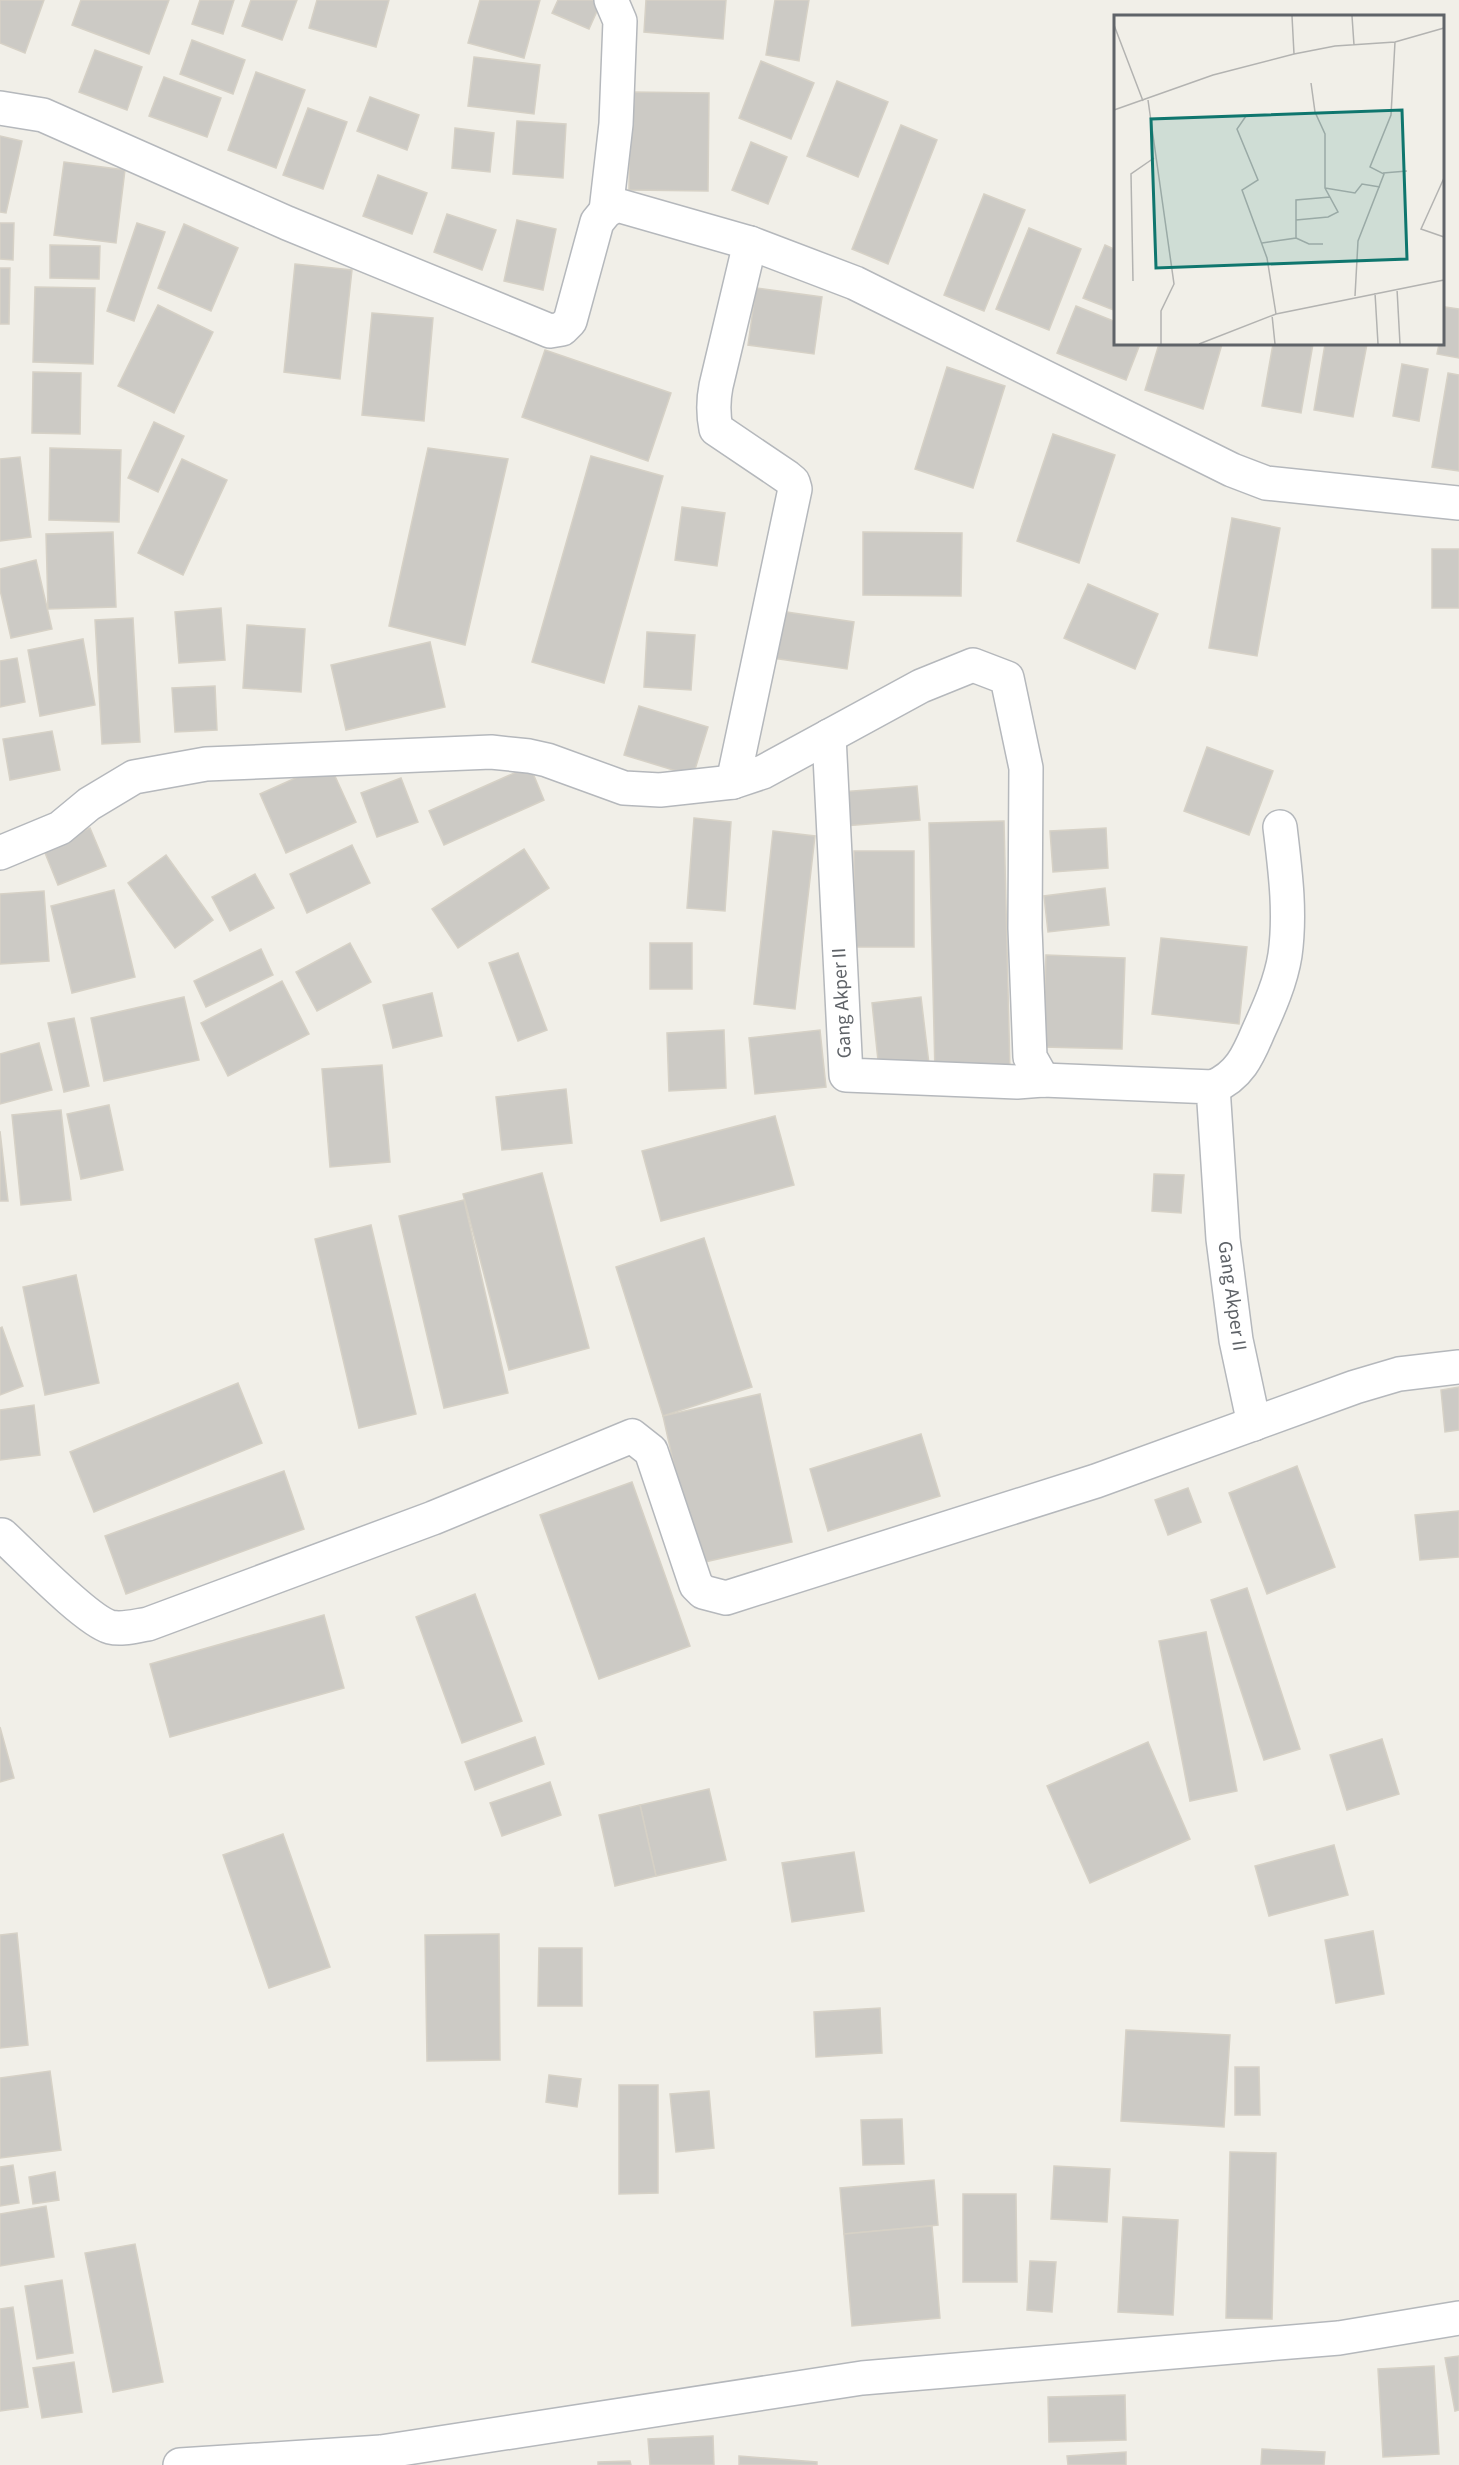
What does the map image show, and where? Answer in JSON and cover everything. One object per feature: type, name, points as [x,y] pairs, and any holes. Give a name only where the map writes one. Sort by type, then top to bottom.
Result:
[{"type":"street","points":[[606,211],[616,124],[620,21],[611,0]]},
{"type":"street","points":[[0,108],[43,116],[287,223],[550,331],[562,330],[570,321],[597,222],[606,211],[618,205],[750,243],[855,283],[1232,470],[1266,483],[1459,503]]},
{"type":"street","points":[[733,782],[795,489],[793,482],[787,477],[716,429],[714,417],[716,386],[750,243]]},
{"type":"street","points":[[0,853],[60,828],[90,804],[134,777],[206,764],[491,752],[547,760],[624,788],[660,789],[733,782],[763,772],[921,686],[973,665],[1007,678],[1026,768],[1025,928],[1030,1057],[1043,1080]]},
{"type":"street","name":"Gang Akper II","points":[[829,736],[846,1075],[1213,1087],[1223,1239],[1236,1340],[1254,1424]]},
{"type":"street","points":[[1213,1087],[1223,1083],[1245,1062],[1271,1002],[1285,955],[1287,893],[1280,827]]},
{"type":"street","points":[[2,1535],[90,1617],[110,1627],[127,1628],[147,1624],[433,1518],[632,1436],[640,1440],[651,1451],[696,1585],[703,1592],[726,1598],[1096,1481],[1355,1387],[1399,1374],[1459,1367]]},
{"type":"street","points":[[180,2465],[385,2458],[862,2378],[1339,2338],[1459,2318]]},
{"type":"building","points":[[0,0],[44,0],[25,53],[0,43]]},
{"type":"building","points":[[81,0],[169,0],[149,54],[72,25]]},
{"type":"building","points":[[200,0],[234,0],[223,34],[192,24]]},
{"type":"building","points":[[251,0],[297,0],[282,40],[242,26]]},
{"type":"building","points":[[317,0],[389,0],[376,47],[309,28]]},
{"type":"building","points":[[480,0],[540,0],[524,58],[468,43]]},
{"type":"building","points":[[558,0],[602,0],[589,29],[552,13]]},
{"type":"building","points":[[646,0],[726,0],[723,39],[644,32]]},
{"type":"building","points":[[775,0],[809,0],[799,61],[766,55]]},
{"type":"building","points":[[192,40],[245,60],[233,94],[180,74]]},
{"type":"building","points":[[95,50],[142,67],[127,110],[79,92]]},
{"type":"building","points":[[474,57],[540,65],[534,114],[468,106]]},
{"type":"building","points":[[761,61],[814,83],[791,139],[739,118]]},
{"type":"building","points":[[256,72],[305,90],[276,168],[228,150]]},
{"type":"building","points":[[164,77],[221,98],[207,137],[149,116]]},
{"type":"building","points":[[837,81],[888,102],[858,177],[807,156]]},
{"type":"building","points":[[630,92],[709,93],[708,191],[629,190]]},
{"type":"building","points":[[370,97],[419,115],[407,150],[357,131]]},
{"type":"building","points":[[308,108],[347,122],[323,189],[283,175]]},
{"type":"building","points":[[517,121],[566,124],[563,178],[513,174]]},
{"type":"building","points":[[901,125],[937,140],[888,264],[852,249]]},
{"type":"building","points":[[455,128],[494,133],[490,172],[452,168]]},
{"type":"building","points":[[0,136],[22,141],[6,213],[0,212]]},
{"type":"building","points":[[751,142],[787,157],[768,204],[732,190]]},
{"type":"building","points":[[64,162],[125,170],[116,243],[54,235]]},
{"type":"building","points":[[378,175],[427,193],[412,234],[363,216]]},
{"type":"building","points":[[984,194],[1025,210],[984,311],[944,295]]},
{"type":"building","points":[[447,214],[496,230],[482,270],[434,252]]},
{"type":"building","points":[[517,220],[556,229],[543,290],[504,281]]},
{"type":"building","points":[[0,223],[14,223],[13,260],[0,259]]},
{"type":"building","points":[[137,223],[165,232],[134,321],[107,311]]},
{"type":"building","points":[[184,224],[238,248],[211,311],[158,288]]},
{"type":"building","points":[[1029,228],[1081,249],[1049,330],[996,309]]},
{"type":"building","points":[[50,245],[100,246],[99,279],[50,278]]},
{"type":"building","points":[[1105,245],[1114,249],[1114,310],[1083,298]]},
{"type":"building","points":[[295,264],[352,270],[340,379],[284,372]]},
{"type":"building","points":[[0,268],[10,268],[9,324],[0,324]]},
{"type":"building","points":[[35,287],[95,288],[93,364],[33,362]]},
{"type":"building","points":[[756,288],[822,297],[814,354],[748,345]]},
{"type":"building","points":[[158,305],[213,332],[174,413],[118,386]]},
{"type":"building","points":[[1076,306],[1114,321],[1114,345],[1140,345],[1126,380],[1057,353]]},
{"type":"building","points":[[1445,307],[1459,309],[1459,358],[1437,354],[1439,345],[1444,345]]},
{"type":"building","points":[[372,313],[433,318],[424,421],[362,415]]},
{"type":"building","points":[[1159,345],[1222,345],[1203,409],[1145,390]]},
{"type":"building","points":[[1273,345],[1313,345],[1301,413],[1262,406]]},
{"type":"building","points":[[1325,345],[1367,345],[1353,417],[1314,410]]},
{"type":"building","points":[[545,350],[671,393],[648,461],[522,417]]},
{"type":"building","points":[[1402,364],[1428,369],[1419,421],[1393,416]]},
{"type":"building","points":[[947,367],[1005,386],[973,488],[915,469]]},
{"type":"building","points":[[33,372],[81,373],[80,434],[32,433]]},
{"type":"building","points":[[1448,373],[1459,375],[1459,471],[1432,467]]},
{"type":"building","points":[[154,422],[184,436],[158,492],[128,478]]},
{"type":"building","points":[[1053,434],[1115,455],[1079,563],[1017,541]]},
{"type":"building","points":[[50,448],[121,450],[119,522],[49,520]]},
{"type":"building","points":[[428,448],[508,459],[465,645],[389,626]]},
{"type":"building","points":[[591,456],[663,476],[604,683],[532,662]]},
{"type":"building","points":[[20,457],[31,537],[0,541],[0,459]]},
{"type":"building","points":[[182,459],[227,480],[183,575],[138,553]]},
{"type":"building","points":[[682,507],[725,513],[717,566],[675,560]]},
{"type":"building","points":[[1232,518],[1280,528],[1257,656],[1209,648]]},
{"type":"building","points":[[113,532],[116,607],[48,609],[46,534]]},
{"type":"building","points":[[863,532],[962,533],[961,596],[863,595]]},
{"type":"building","points":[[1432,549],[1459,549],[1459,608],[1432,608]]},
{"type":"building","points":[[36,560],[52,629],[11,638],[0,590],[0,569]]},
{"type":"building","points":[[1088,584],[1158,614],[1135,669],[1064,638]]},
{"type":"building","points":[[221,608],[225,660],[179,663],[175,612]]},
{"type":"building","points":[[773,610],[854,622],[847,669],[766,657]]},
{"type":"building","points":[[133,618],[140,742],[102,744],[95,620]]},
{"type":"building","points":[[247,625],[305,629],[301,692],[243,688]]},
{"type":"building","points":[[647,632],[695,635],[691,690],[644,687]]},
{"type":"building","points":[[83,639],[95,705],[40,716],[28,650]]},
{"type":"building","points":[[430,642],[445,707],[346,730],[331,665]]},
{"type":"building","points":[[17,658],[25,702],[0,707],[0,661]]},
{"type":"building","points":[[215,686],[217,730],[175,732],[172,688]]},
{"type":"building","points":[[639,706],[708,727],[693,776],[624,755]]},
{"type":"building","points":[[52,731],[60,770],[10,780],[3,739]]},
{"type":"building","points":[[1207,747],[1273,771],[1249,835],[1184,811]]},
{"type":"building","points":[[329,763],[356,822],[286,853],[260,794]]},
{"type":"building","points":[[530,766],[544,800],[444,845],[429,811]]},
{"type":"building","points":[[401,778],[418,822],[377,837],[361,793]]},
{"type":"building","points":[[917,786],[920,820],[844,826],[841,792]]},
{"type":"building","points":[[694,818],[731,822],[725,911],[687,908]]},
{"type":"building","points":[[1004,821],[1010,1072],[935,1073],[929,823]]},
{"type":"building","points":[[90,828],[106,866],[58,885],[43,848]]},
{"type":"building","points":[[1106,828],[1108,868],[1053,872],[1050,831]]},
{"type":"building","points":[[773,831],[815,836],[795,1009],[754,1004]]},
{"type":"building","points":[[352,845],[370,883],[307,913],[290,874]]},
{"type":"building","points":[[524,849],[549,888],[458,948],[432,909]]},
{"type":"building","points":[[854,851],[914,851],[914,947],[854,947]]},
{"type":"building","points":[[166,855],[213,920],[175,948],[128,883]]},
{"type":"building","points":[[255,874],[274,908],[230,931],[212,897]]},
{"type":"building","points":[[1105,888],[1109,925],[1048,932],[1044,896]]},
{"type":"building","points":[[114,890],[135,977],[72,993],[51,906]]},
{"type":"building","points":[[44,891],[49,961],[0,964],[0,894]]},
{"type":"building","points":[[1161,938],[1247,947],[1239,1024],[1152,1014]]},
{"type":"building","points":[[350,943],[371,982],[317,1011],[296,972]]},
{"type":"building","points":[[650,943],[692,943],[692,989],[650,989]]},
{"type":"building","points":[[261,949],[273,975],[206,1007],[194,981]]},
{"type":"building","points":[[518,953],[547,1030],[518,1041],[489,963]]},
{"type":"building","points":[[1046,955],[1125,958],[1122,1049],[1043,1047]]},
{"type":"building","points":[[282,981],[309,1034],[228,1076],[201,1023]]},
{"type":"building","points":[[432,993],[442,1036],[393,1048],[383,1005]]},
{"type":"building","points":[[184,997],[199,1060],[104,1081],[91,1018]]},
{"type":"building","points":[[921,997],[929,1064],[879,1070],[872,1003]]},
{"type":"building","points":[[74,1018],[89,1086],[64,1092],[48,1023]]},
{"type":"building","points":[[724,1030],[726,1088],[669,1091],[667,1033]]},
{"type":"building","points":[[820,1030],[826,1087],[755,1094],[749,1038]]},
{"type":"building","points":[[39,1043],[52,1090],[0,1104],[0,1054]]},
{"type":"building","points":[[382,1065],[390,1162],[330,1167],[322,1069]]},
{"type":"building","points":[[566,1089],[572,1143],[502,1150],[496,1097]]},
{"type":"building","points":[[109,1105],[123,1170],[81,1179],[67,1114]]},
{"type":"building","points":[[61,1110],[71,1200],[21,1205],[12,1115]]},
{"type":"building","points":[[775,1116],[794,1185],[661,1221],[642,1151]]},
{"type":"building","points":[[0,1131],[8,1201],[0,1201]]},
{"type":"building","points":[[542,1173],[589,1348],[509,1370],[463,1194]]},
{"type":"building","points":[[1154,1174],[1184,1175],[1181,1213],[1152,1211]]},
{"type":"building","points":[[464,1200],[508,1393],[444,1408],[399,1216]]},
{"type":"building","points":[[371,1225],[416,1414],[359,1428],[315,1239]]},
{"type":"building","points":[[704,1238],[752,1387],[663,1416],[616,1267]]},
{"type":"building","points":[[76,1275],[99,1383],[45,1395],[23,1287]]},
{"type":"building","points":[[2,1327],[23,1386],[0,1395],[0,1328]]},
{"type":"building","points":[[238,1383],[262,1443],[94,1512],[70,1452]]},
{"type":"building","points":[[1459,1387],[1459,1430],[1445,1432],[1441,1390]]},
{"type":"building","points":[[760,1394],[792,1542],[696,1564],[663,1416]]},
{"type":"building","points":[[34,1405],[40,1455],[0,1460],[0,1410]]},
{"type":"building","points":[[921,1434],[940,1496],[828,1531],[810,1469]]},
{"type":"building","points":[[1297,1466],[1335,1567],[1267,1594],[1229,1493]]},
{"type":"building","points":[[284,1471],[304,1529],[126,1594],[105,1536]]},
{"type":"building","points":[[632,1482],[690,1646],[599,1679],[540,1515]]},
{"type":"building","points":[[1188,1488],[1201,1522],[1168,1535],[1155,1500]]},
{"type":"building","points":[[1459,1511],[1459,1557],[1420,1560],[1415,1515]]},
{"type":"building","points":[[1247,1588],[1300,1749],[1264,1760],[1211,1600]]},
{"type":"building","points":[[475,1594],[522,1721],[462,1743],[416,1617]]},
{"type":"building","points":[[324,1615],[344,1688],[170,1737],[150,1664]]},
{"type":"building","points":[[1206,1632],[1237,1791],[1190,1801],[1159,1641]]},
{"type":"building","points":[[0,1727],[14,1778],[0,1782]]},
{"type":"building","points":[[535,1737],[544,1764],[475,1790],[465,1762]]},
{"type":"building","points":[[1382,1739],[1399,1794],[1347,1810],[1330,1755]]},
{"type":"building","points":[[1148,1742],[1190,1839],[1090,1883],[1047,1786]]},
{"type":"building","points":[[550,1782],[561,1815],[502,1836],[490,1803]]},
{"type":"building","points":[[709,1789],[726,1860],[656,1876],[640,1805]]},
{"type":"building","points":[[640,1805],[656,1876],[615,1886],[599,1815]]},
{"type":"building","points":[[283,1834],[330,1967],[269,1988],[223,1855]]},
{"type":"building","points":[[1334,1845],[1348,1895],[1269,1916],[1255,1866]]},
{"type":"building","points":[[854,1852],[864,1911],[792,1922],[782,1863]]},
{"type":"building","points":[[1373,1931],[1384,1994],[1336,2003],[1325,1940]]},
{"type":"building","points":[[17,1933],[28,2045],[0,2048],[0,1935]]},
{"type":"building","points":[[499,1934],[500,2060],[427,2061],[425,1935]]},
{"type":"building","points":[[539,1948],[582,1948],[582,2006],[538,2006]]},
{"type":"building","points":[[880,2008],[882,2053],[816,2057],[814,2012]]},
{"type":"building","points":[[1126,2030],[1230,2035],[1224,2127],[1121,2121]]},
{"type":"building","points":[[1235,2067],[1259,2067],[1260,2115],[1235,2115]]},
{"type":"building","points":[[50,2071],[61,2150],[0,2158],[0,2078]]},
{"type":"building","points":[[549,2075],[581,2079],[577,2107],[546,2102]]},
{"type":"building","points":[[619,2085],[658,2085],[658,2193],[619,2194]]},
{"type":"building","points":[[709,2091],[714,2148],[676,2152],[670,2094]]},
{"type":"building","points":[[902,2119],[904,2164],[863,2165],[861,2120]]},
{"type":"building","points":[[1230,2152],[1276,2153],[1272,2319],[1226,2318]]},
{"type":"building","points":[[13,2165],[19,2203],[0,2206],[0,2167]]},
{"type":"building","points":[[1054,2166],[1110,2169],[1107,2222],[1051,2219]]},
{"type":"building","points":[[55,2172],[59,2200],[33,2204],[29,2177]]},
{"type":"building","points":[[934,2180],[938,2225],[844,2234],[840,2188]]},
{"type":"building","points":[[963,2194],[1016,2194],[1017,2282],[963,2282]]},
{"type":"building","points":[[46,2206],[54,2257],[0,2266],[0,2214]]},
{"type":"building","points":[[1123,2217],[1178,2220],[1173,2315],[1118,2312]]},
{"type":"building","points":[[932,2226],[940,2318],[852,2326],[844,2234]]},
{"type":"building","points":[[135,2244],[163,2382],[113,2392],[85,2253]]},
{"type":"building","points":[[1030,2261],[1056,2262],[1052,2312],[1027,2310]]},
{"type":"building","points":[[62,2280],[73,2353],[37,2359],[25,2286]]},
{"type":"building","points":[[13,2307],[28,2407],[0,2411],[0,2309]]},
{"type":"building","points":[[1459,2356],[1459,2410],[1455,2411],[1445,2358]]},
{"type":"building","points":[[74,2362],[82,2412],[42,2418],[33,2368]]},
{"type":"building","points":[[1434,2366],[1439,2454],[1383,2457],[1378,2369]]},
{"type":"building","points":[[1125,2395],[1126,2440],[1049,2442],[1048,2397]]},
{"type":"building","points":[[713,2436],[714,2465],[650,2465],[648,2439]]},
{"type":"building","points":[[1262,2449],[1325,2452],[1324,2465],[1261,2465]]},
{"type":"building","points":[[1126,2452],[1126,2465],[1068,2465],[1067,2456]]},
{"type":"building","points":[[739,2456],[817,2462],[817,2465],[739,2465]]},
{"type":"building","points":[[630,2461],[631,2465],[598,2465],[598,2462]]}]
